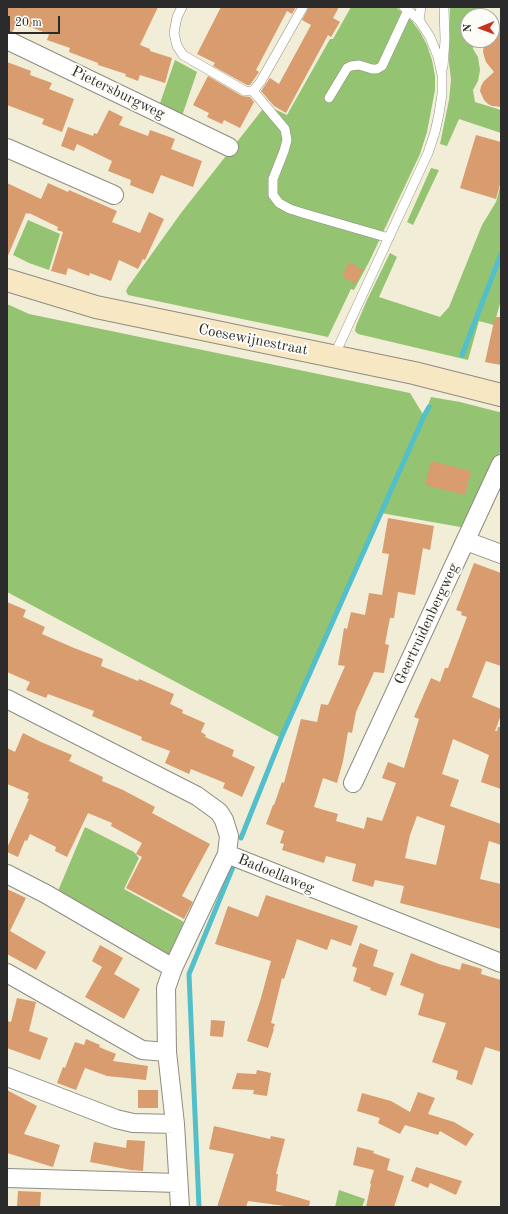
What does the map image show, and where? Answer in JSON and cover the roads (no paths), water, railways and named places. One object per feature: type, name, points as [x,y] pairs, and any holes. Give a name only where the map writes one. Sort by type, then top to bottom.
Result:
[{"type":"main road","name":"Coesewijnestraat","points":[[7,280],[96,307],[414,373],[501,395]]},
{"type":"street","name":"Pietersburgweg","points":[[7,40],[229,147]]},
{"type":"street","points":[[7,148],[114,196]]},
{"type":"street","name":"Geertruidenbergweg","points":[[353,783],[501,464]]},
{"type":"street","points":[[466,542],[501,554]]},
{"type":"street","name":"Badoellaweg","points":[[7,699],[197,796],[219,812],[224,820],[229,836],[227,854],[501,963]]},
{"type":"street","points":[[180,1207],[175,1124],[167,1052],[166,988],[173,968],[227,854]]},
{"type":"street","points":[[7,874],[46,894],[173,968]]},
{"type":"street","points":[[7,974],[142,1050],[167,1052]]},
{"type":"street","points":[[7,1077],[122,1120],[133,1123],[175,1124]]},
{"type":"street","points":[[7,1178],[178,1184]]},
{"type":"lane","points":[[182,7],[177,17],[174,33],[177,46],[183,55],[246,91],[253,90],[261,81],[303,7]]},
{"type":"lane","points":[[419,20],[421,7]]},
{"type":"lane","points":[[334,356],[428,153],[435,132],[440,114],[445,40],[444,7]]},
{"type":"lane","points":[[329,98],[347,68],[359,65],[376,69],[382,66],[406,8],[419,20],[430,37],[438,57],[442,75]]},
{"type":"lane","points":[[253,90],[285,129],[286,140],[284,151],[273,179],[273,195],[279,203],[290,209],[389,238]]},
{"type":"waterway","points":[[462,355],[501,254]]},
{"type":"waterway","points":[[241,838],[281,738],[429,407]]},
{"type":"waterway","points":[[199,1207],[189,974],[233,867]]}]
